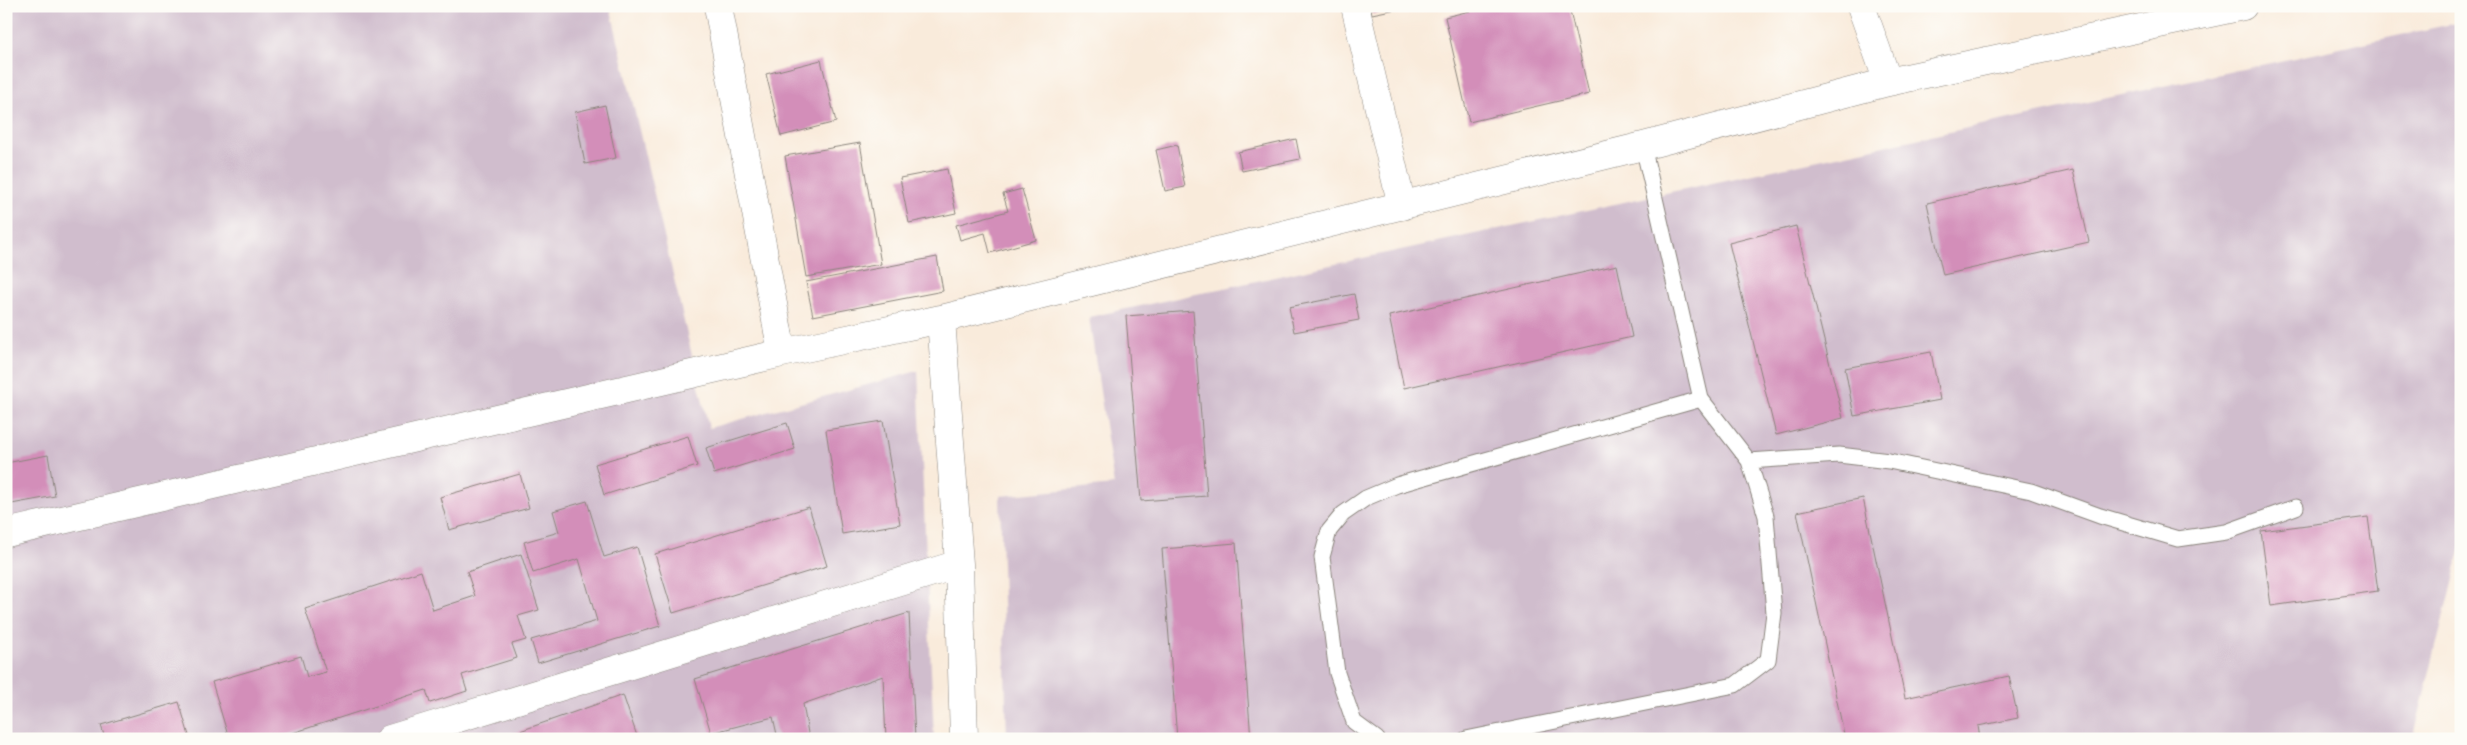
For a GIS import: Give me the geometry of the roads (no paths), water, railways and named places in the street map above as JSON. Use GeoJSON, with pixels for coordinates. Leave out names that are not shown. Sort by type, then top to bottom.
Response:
{"type":"FeatureCollection","features":[{"type":"Feature","properties":{"kind":"street"},"geometry":{"type":"LineString","coordinates":[[718,6],[782,353]]}},
{"type":"Feature","properties":{"kind":"street"},"geometry":{"type":"LineString","coordinates":[[1355,6],[1402,206]]}},
{"type":"Feature","properties":{"kind":"street"},"geometry":{"type":"LineString","coordinates":[[1862,6],[1888,82]]}},
{"type":"Feature","properties":{"kind":"street"},"geometry":{"type":"LineString","coordinates":[[6,532],[782,353],[941,319],[1643,146],[1888,82],[2243,6]]}},
{"type":"Feature","properties":{"kind":"street"},"geometry":{"type":"LineString","coordinates":[[941,319],[959,564],[964,739]]}},
{"type":"Feature","properties":{"kind":"street"},"geometry":{"type":"LineString","coordinates":[[390,739],[959,564]]}},
{"type":"Feature","properties":{"kind":"lane"},"geometry":{"type":"LineString","coordinates":[[1466,739],[1735,685],[1768,660],[1774,613],[1766,516],[1749,461],[1701,400],[1643,146]]}},
{"type":"Feature","properties":{"kind":"lane"},"geometry":{"type":"LineString","coordinates":[[1377,739],[1354,722],[1337,673],[1322,557],[1329,531],[1343,514],[1366,498],[1397,485],[1701,400]]}},
{"type":"Feature","properties":{"kind":"lane"},"geometry":{"type":"LineString","coordinates":[[1749,461],[1839,455],[1889,461],[2031,491],[2100,516],[2178,539],[2226,532],[2296,507]]}}]}
